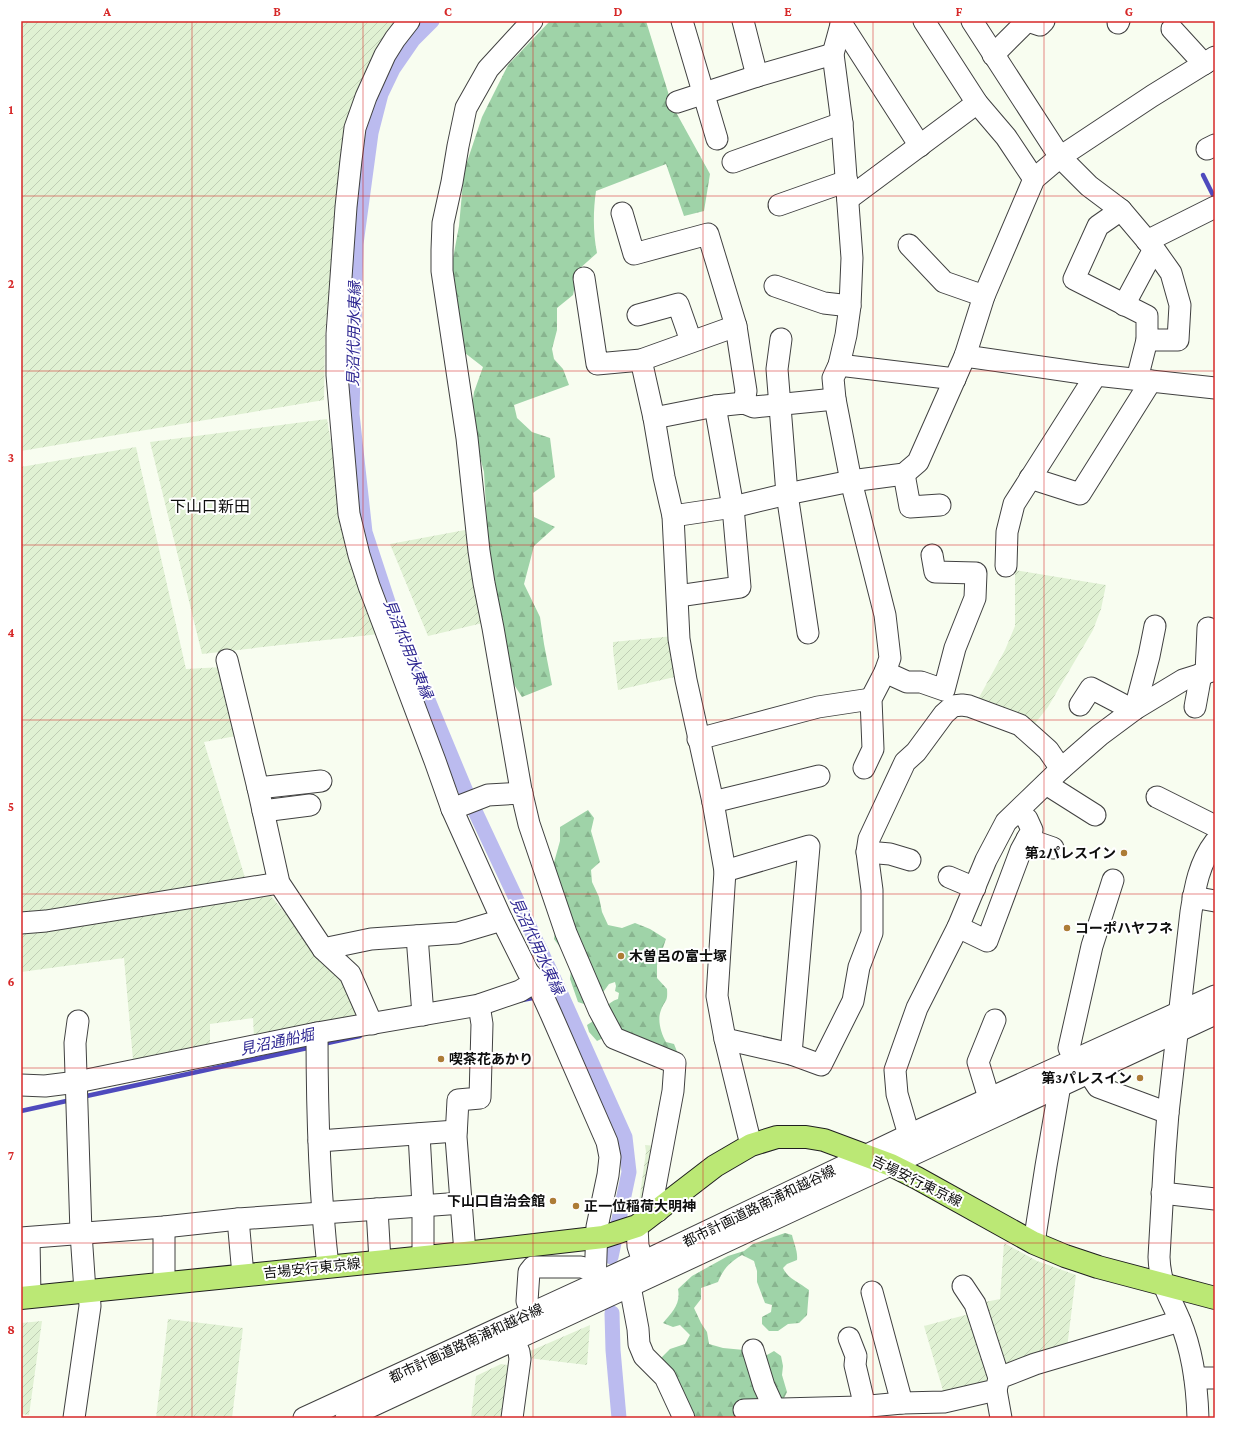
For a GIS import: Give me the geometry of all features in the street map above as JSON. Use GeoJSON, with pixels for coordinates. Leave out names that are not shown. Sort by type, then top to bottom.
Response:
{"type":"FeatureCollection","features":[{"type":"Feature","properties":{"kind":"main road","name":"吉場安行東京線"},"geometry":{"type":"LineString","coordinates":[[25,1298],[465,1253],[600,1237],[634,1227],[658,1211],[715,1166],[752,1145],[777,1137],[806,1137],[824,1140],[891,1165],[1034,1242],[1066,1256],[1098,1267],[1215,1298]]}},
{"type":"Feature","properties":{"kind":"street"},"geometry":{"type":"LineString","coordinates":[[409,21],[395,38],[385,55],[366,96],[355,128],[346,207],[336,334],[337,375],[349,514],[368,586],[435,761],[464,804],[502,920],[528,972],[536,981],[607,1142],[610,1157],[608,1175],[598,1220],[600,1237],[594,1286]]}},
{"type":"Feature","properties":{"kind":"street"},"geometry":{"type":"LineString","coordinates":[[532,21],[488,69],[466,108],[443,223],[442,271],[467,438],[483,576],[522,793],[529,824],[566,933],[599,1010],[614,1038],[675,1063],[673,1091],[653,1198],[653,1203],[658,1211]]}},
{"type":"Feature","properties":{"kind":"street"},"geometry":{"type":"LineString","coordinates":[[682,21],[717,139]]}},
{"type":"Feature","properties":{"kind":"street"},"geometry":{"type":"LineString","coordinates":[[743,21],[758,76]]}},
{"type":"Feature","properties":{"kind":"street"},"geometry":{"type":"LineString","coordinates":[[924,21],[977,103],[1006,136],[1034,179]]}},
{"type":"Feature","properties":{"kind":"street"},"geometry":{"type":"LineString","coordinates":[[993,55],[1027,21],[1040,26],[1044,21]]}},
{"type":"Feature","properties":{"kind":"street"},"geometry":{"type":"LineString","coordinates":[[841,22],[920,146]]}},
{"type":"Feature","properties":{"kind":"street"},"geometry":{"type":"LineString","coordinates":[[841,22],[833,54],[842,123],[852,258],[850,306],[846,335],[839,364],[833,378],[835,399],[851,481],[885,615],[890,658],[885,672],[871,699],[873,749],[864,768]]}},
{"type":"Feature","properties":{"kind":"street"},"geometry":{"type":"LineString","coordinates":[[979,24],[993,55],[1060,157],[1089,186],[1121,210],[1171,273],[1180,305],[1178,340],[1147,340]]}},
{"type":"Feature","properties":{"kind":"street"},"geometry":{"type":"LineString","coordinates":[[673,516],[733,507],[851,481],[904,474],[918,462],[965,356],[984,296],[1034,179],[1060,157],[1139,104],[1209,60],[1172,29]]}},
{"type":"Feature","properties":{"kind":"street"},"geometry":{"type":"LineString","coordinates":[[677,102],[833,54]]}},
{"type":"Feature","properties":{"kind":"street"},"geometry":{"type":"LineString","coordinates":[[779,205],[848,190],[920,146],[977,103]]}},
{"type":"Feature","properties":{"kind":"street"},"geometry":{"type":"LineString","coordinates":[[733,162],[842,123]]}},
{"type":"Feature","properties":{"kind":"street"},"geometry":{"type":"LineString","coordinates":[[1124,305],[1150,245],[1215,207]]}},
{"type":"Feature","properties":{"kind":"street"},"geometry":{"type":"LineString","coordinates":[[1030,478],[1080,494],[1144,380],[1147,316],[1074,279],[1098,226],[1121,210]]}},
{"type":"Feature","properties":{"kind":"street"},"geometry":{"type":"LineString","coordinates":[[622,213],[634,254],[708,234],[736,326],[746,391],[744,403]]}},
{"type":"Feature","properties":{"kind":"street"},"geometry":{"type":"LineString","coordinates":[[909,245],[944,282],[984,296]]}},
{"type":"Feature","properties":{"kind":"street"},"geometry":{"type":"LineString","coordinates":[[584,278],[598,364],[641,360],[736,326]]}},
{"type":"Feature","properties":{"kind":"street"},"geometry":{"type":"LineString","coordinates":[[775,286],[824,302],[850,306]]}},
{"type":"Feature","properties":{"kind":"street"},"geometry":{"type":"LineString","coordinates":[[638,315],[678,304],[691,341]]}},
{"type":"Feature","properties":{"kind":"street"},"geometry":{"type":"LineString","coordinates":[[781,339],[777,369],[787,494],[808,633]]}},
{"type":"Feature","properties":{"kind":"street"},"geometry":{"type":"LineString","coordinates":[[965,356],[1096,375],[1215,388]]}},
{"type":"Feature","properties":{"kind":"street"},"geometry":{"type":"LineString","coordinates":[[641,360],[673,516],[679,638],[698,739],[713,802],[725,871],[717,996],[725,1039],[752,1145]]}},
{"type":"Feature","properties":{"kind":"street"},"geometry":{"type":"LineString","coordinates":[[839,364],[955,380]]}},
{"type":"Feature","properties":{"kind":"street"},"geometry":{"type":"LineString","coordinates":[[1006,566],[1007,532],[1014,504],[1096,375]]}},
{"type":"Feature","properties":{"kind":"street"},"geometry":{"type":"LineString","coordinates":[[654,418],[715,406],[744,403],[754,407],[835,399]]}},
{"type":"Feature","properties":{"kind":"street"},"geometry":{"type":"LineString","coordinates":[[678,596],[740,587],[733,507],[715,406]]}},
{"type":"Feature","properties":{"kind":"street"},"geometry":{"type":"LineString","coordinates":[[904,474],[910,507],[940,505]]}},
{"type":"Feature","properties":{"kind":"street"},"geometry":{"type":"LineString","coordinates":[[907,682],[920,682],[944,690],[955,648],[975,598],[976,573],[935,572],[932,555]]}},
{"type":"Feature","properties":{"kind":"street"},"geometry":{"type":"LineString","coordinates":[[1134,710],[1149,656],[1155,626]]}},
{"type":"Feature","properties":{"kind":"street"},"geometry":{"type":"LineString","coordinates":[[1195,707],[1207,672],[1208,628]]}},
{"type":"Feature","properties":{"kind":"street"},"geometry":{"type":"LineString","coordinates":[[227,660],[264,811],[279,883],[323,949],[350,974],[372,1024]]}},
{"type":"Feature","properties":{"kind":"street"},"geometry":{"type":"LineString","coordinates":[[885,672],[945,699],[953,706]]}},
{"type":"Feature","properties":{"kind":"street"},"geometry":{"type":"LineString","coordinates":[[909,1135],[897,1094],[895,1070],[917,1008],[958,927],[986,860],[1006,822],[1061,769],[1100,735],[1134,710],[1183,680],[1207,672]]}},
{"type":"Feature","properties":{"kind":"street"},"geometry":{"type":"LineString","coordinates":[[1080,705],[1091,688],[1134,710]]}},
{"type":"Feature","properties":{"kind":"street"},"geometry":{"type":"LineString","coordinates":[[698,739],[818,707],[871,699]]}},
{"type":"Feature","properties":{"kind":"street"},"geometry":{"type":"LineString","coordinates":[[725,1039],[791,1054],[821,1065],[853,1001],[859,967],[872,933],[872,890],[867,852],[869,839],[905,762],[916,752],[944,714],[953,706],[969,706],[1020,725],[1048,750],[1061,769]]}},
{"type":"Feature","properties":{"kind":"street"},"geometry":{"type":"LineString","coordinates":[[713,802],[819,776]]}},
{"type":"Feature","properties":{"kind":"street"},"geometry":{"type":"LineString","coordinates":[[258,788],[321,781]]}},
{"type":"Feature","properties":{"kind":"street"},"geometry":{"type":"LineString","coordinates":[[1046,784],[1095,815]]}},
{"type":"Feature","properties":{"kind":"street"},"geometry":{"type":"LineString","coordinates":[[464,804],[488,795],[522,793]]}},
{"type":"Feature","properties":{"kind":"street"},"geometry":{"type":"LineString","coordinates":[[1157,797],[1215,826]]}},
{"type":"Feature","properties":{"kind":"street"},"geometry":{"type":"LineString","coordinates":[[264,811],[310,805]]}},
{"type":"Feature","properties":{"kind":"street"},"geometry":{"type":"LineString","coordinates":[[958,927],[987,941],[1021,850],[1032,830],[1027,819],[1018,812]]}},
{"type":"Feature","properties":{"kind":"street"},"geometry":{"type":"LineString","coordinates":[[1027,839],[1053,848]]}},
{"type":"Feature","properties":{"kind":"street"},"geometry":{"type":"LineString","coordinates":[[1198,1418],[1205,1378],[1188,1343],[1180,1321],[1163,1284],[1159,1257],[1168,1112],[1193,897],[1202,864],[1215,842]]}},
{"type":"Feature","properties":{"kind":"street"},"geometry":{"type":"LineString","coordinates":[[725,871],[809,846],[791,1054]]}},
{"type":"Feature","properties":{"kind":"street"},"geometry":{"type":"LineString","coordinates":[[867,852],[890,854],[910,860]]}},
{"type":"Feature","properties":{"kind":"street"},"geometry":{"type":"LineString","coordinates":[[949,877],[975,888]]}},
{"type":"Feature","properties":{"kind":"street"},"geometry":{"type":"LineString","coordinates":[[1113,880],[1092,946],[1069,1048],[1098,1087],[1168,1112]]}},
{"type":"Feature","properties":{"kind":"street"},"geometry":{"type":"LineString","coordinates":[[21,923],[279,883]]}},
{"type":"Feature","properties":{"kind":"street"},"geometry":{"type":"LineString","coordinates":[[1193,897],[1215,901]]}},
{"type":"Feature","properties":{"kind":"street"},"geometry":{"type":"LineString","coordinates":[[323,949],[371,939],[458,933],[502,920]]}},
{"type":"Feature","properties":{"kind":"street"},"geometry":{"type":"LineString","coordinates":[[417,936],[423,1015]]}},
{"type":"Feature","properties":{"kind":"street"},"geometry":{"type":"LineString","coordinates":[[21,1085],[44,1086],[77,1082],[317,1033],[423,1015],[481,1014],[536,981]]}},
{"type":"Feature","properties":{"kind":"street","name":"都市計画道路南浦和越谷線"},"geometry":{"type":"LineString","coordinates":[[304,1418],[594,1286],[865,1155],[989,1098],[1081,1066],[1179,1021],[1215,996]]}},
{"type":"Feature","properties":{"kind":"street"},"geometry":{"type":"LineString","coordinates":[[465,1253],[456,1131],[458,1100],[480,1098],[481,1014]]}},
{"type":"Feature","properties":{"kind":"street","name":"都市計画道路南浦和越谷線"},"geometry":{"type":"LineString","coordinates":[[1179,1021],[1215,1014]]}},
{"type":"Feature","properties":{"kind":"street"},"geometry":{"type":"LineString","coordinates":[[989,1098],[978,1062],[995,1020]]}},
{"type":"Feature","properties":{"kind":"street"},"geometry":{"type":"LineString","coordinates":[[74,1418],[90,1306],[81,1233],[75,1043],[78,1021]]}},
{"type":"Feature","properties":{"kind":"street"},"geometry":{"type":"LineString","coordinates":[[317,1033],[322,1213],[328,1266]]}},
{"type":"Feature","properties":{"kind":"street","name":"都市計画道路南浦和越谷線"},"geometry":{"type":"LineString","coordinates":[[346,1418],[514,1340],[594,1286],[630,1286],[1060,1085],[1081,1066]]}},
{"type":"Feature","properties":{"kind":"street"},"geometry":{"type":"LineString","coordinates":[[1034,1242],[1060,1085]]}},
{"type":"Feature","properties":{"kind":"street"},"geometry":{"type":"LineString","coordinates":[[319,1141],[456,1131]]}},
{"type":"Feature","properties":{"kind":"street"},"geometry":{"type":"LineString","coordinates":[[419,1134],[424,1257]]}},
{"type":"Feature","properties":{"kind":"street"},"geometry":{"type":"LineString","coordinates":[[1162,1193],[1215,1199]]}},
{"type":"Feature","properties":{"kind":"street"},"geometry":{"type":"LineString","coordinates":[[25,1298],[25,1238],[164,1227],[238,1219],[462,1204]]}},
{"type":"Feature","properties":{"kind":"street"},"geometry":{"type":"LineString","coordinates":[[377,1209],[380,1261]]}},
{"type":"Feature","properties":{"kind":"street"},"geometry":{"type":"LineString","coordinates":[[238,1219],[243,1275]]}},
{"type":"Feature","properties":{"kind":"street"},"geometry":{"type":"LineString","coordinates":[[164,1227],[164,1284]]}},
{"type":"Feature","properties":{"kind":"street"},"geometry":{"type":"LineString","coordinates":[[634,1227],[643,1262]]}},
{"type":"Feature","properties":{"kind":"street"},"geometry":{"type":"LineString","coordinates":[[532,1313],[527,1300],[529,1272],[533,1267],[582,1267],[594,1286]]}},
{"type":"Feature","properties":{"kind":"street"},"geometry":{"type":"LineString","coordinates":[[630,1286],[641,1350],[644,1356],[665,1377],[684,1418]]}},
{"type":"Feature","properties":{"kind":"street"},"geometry":{"type":"LineString","coordinates":[[963,1286],[975,1304],[997,1384],[1001,1418]]}},
{"type":"Feature","properties":{"kind":"street"},"geometry":{"type":"LineString","coordinates":[[872,1292],[902,1403]]}},
{"type":"Feature","properties":{"kind":"street"},"geometry":{"type":"LineString","coordinates":[[744,1410],[865,1407],[902,1403],[944,1402],[997,1384],[1035,1364],[1180,1321]]}},
{"type":"Feature","properties":{"kind":"street"},"geometry":{"type":"LineString","coordinates":[[849,1338],[856,1356],[855,1365],[865,1407]]}},
{"type":"Feature","properties":{"kind":"street"},"geometry":{"type":"LineString","coordinates":[[512,1418],[520,1360],[519,1352],[514,1340]]}},
{"type":"Feature","properties":{"kind":"street"},"geometry":{"type":"LineString","coordinates":[[753,1350],[764,1386],[775,1410]]}},
{"type":"Feature","properties":{"kind":"green space"},"geometry":{"type":"Polygon","coordinates":[[[21,21],[403,21],[337,209],[325,334],[324,400],[21,451],[21,21]]]}},
{"type":"Feature","properties":{"kind":"green space"},"geometry":{"type":"Polygon","coordinates":[[[550,21],[646,21],[672,105],[710,174],[704,211],[684,216],[666,164],[596,191],[594,222],[597,253],[578,270],[573,295],[557,308],[557,330],[552,349],[554,359],[563,369],[569,385],[514,405],[517,418],[532,432],[550,438],[555,477],[533,493],[534,517],[555,527],[534,546],[524,584],[540,617],[552,685],[522,697],[504,669],[490,578],[484,472],[470,419],[474,392],[483,367],[465,353],[451,269],[459,226],[464,171],[482,117],[508,65],[550,21]]]}},
{"type":"Feature","properties":{"kind":"green space"},"geometry":{"type":"Polygon","coordinates":[[[327,419],[345,523],[379,634],[202,654],[150,442],[327,419]]]}},
{"type":"Feature","properties":{"kind":"green space"},"geometry":{"type":"Polygon","coordinates":[[[136,447],[186,669],[223,667],[236,736],[204,742],[246,881],[21,914],[21,467],[136,447]]]}},
{"type":"Feature","properties":{"kind":"green space"},"geometry":{"type":"Polygon","coordinates":[[[465,530],[487,622],[428,636],[390,544],[465,530]]]}},
{"type":"Feature","properties":{"kind":"green space"},"geometry":{"type":"Polygon","coordinates":[[[1015,570],[1106,585],[1101,609],[1093,630],[1048,707],[1032,727],[976,703],[1005,650],[1015,626],[1015,570]]]}},
{"type":"Feature","properties":{"kind":"green space"},"geometry":{"type":"Polygon","coordinates":[[[674,636],[679,676],[618,690],[613,642],[674,636]]]}},
{"type":"Feature","properties":{"kind":"green space"},"geometry":{"type":"Polygon","coordinates":[[[588,810],[594,818],[591,831],[600,862],[591,870],[592,882],[599,897],[602,912],[608,925],[622,928],[635,923],[650,929],[666,939],[657,965],[657,978],[667,989],[667,999],[661,1010],[660,1022],[661,1031],[666,1042],[674,1044],[678,1054],[607,1036],[597,1041],[589,1032],[587,1025],[599,1017],[609,1004],[618,999],[619,993],[615,991],[615,982],[609,984],[596,1002],[587,1005],[578,1002],[570,979],[571,970],[566,955],[554,939],[557,914],[553,866],[560,841],[560,827],[588,810]]]}},
{"type":"Feature","properties":{"kind":"green space"},"geometry":{"type":"Polygon","coordinates":[[[271,896],[328,965],[344,977],[359,1015],[254,1038],[253,1018],[210,1024],[210,1045],[133,1060],[124,958],[21,972],[21,930],[271,896]]]}},
{"type":"Feature","properties":{"kind":"green space"},"geometry":{"type":"Polygon","coordinates":[[[645,1145],[657,1146],[647,1202],[638,1209],[646,1152],[645,1145]]]}},
{"type":"Feature","properties":{"kind":"green space"},"geometry":{"type":"Polygon","coordinates":[[[785,1233],[792,1235],[797,1260],[787,1264],[783,1268],[787,1275],[809,1290],[807,1315],[799,1323],[788,1324],[778,1331],[769,1331],[762,1324],[762,1317],[771,1312],[772,1305],[765,1303],[757,1282],[757,1271],[754,1261],[742,1255],[727,1266],[718,1282],[701,1288],[701,1299],[694,1308],[707,1332],[709,1344],[723,1348],[744,1350],[767,1355],[774,1351],[781,1356],[783,1366],[782,1375],[787,1392],[784,1398],[777,1398],[741,1418],[690,1418],[658,1361],[670,1349],[685,1344],[690,1335],[680,1325],[673,1327],[663,1323],[677,1303],[679,1294],[678,1289],[692,1276],[728,1256],[744,1251],[753,1244],[785,1233]]]}},
{"type":"Feature","properties":{"kind":"green space"},"geometry":{"type":"Polygon","coordinates":[[[1004,1243],[1037,1261],[1076,1275],[1067,1348],[1005,1369],[980,1303],[1000,1299],[1004,1243]]]}},
{"type":"Feature","properties":{"kind":"green space"},"geometry":{"type":"Polygon","coordinates":[[[973,1313],[992,1376],[988,1384],[944,1394],[924,1326],[973,1313]]]}},
{"type":"Feature","properties":{"kind":"green space"},"geometry":{"type":"Polygon","coordinates":[[[168,1319],[243,1328],[232,1418],[156,1418],[168,1319]]]}},
{"type":"Feature","properties":{"kind":"green space"},"geometry":{"type":"Polygon","coordinates":[[[42,1321],[29,1415],[21,1414],[21,1323],[42,1321]]]}},
{"type":"Feature","properties":{"kind":"green space"},"geometry":{"type":"Polygon","coordinates":[[[590,1325],[587,1365],[528,1358],[528,1352],[590,1325]]]}},
{"type":"Feature","properties":{"kind":"green space"},"geometry":{"type":"Polygon","coordinates":[[[501,1364],[514,1366],[506,1418],[471,1418],[476,1376],[501,1364]]]}},
{"type":"Feature","properties":{"kind":"waterway","name":"見沼代用水東縁"},"geometry":{"type":"LineString","coordinates":[[432,21],[413,40],[393,69],[381,94],[371,133],[356,244],[352,414],[365,532],[391,611],[467,794],[560,992],[625,1137],[629,1172],[611,1257]]}},
{"type":"Feature","properties":{"kind":"waterway"},"geometry":{"type":"LineString","coordinates":[[1203,175],[1215,199]]}},
{"type":"Feature","properties":{"kind":"waterway","name":"見沼通船堀"},"geometry":{"type":"LineString","coordinates":[[549,994],[560,992]]}},
{"type":"Feature","properties":{"kind":"waterway","name":"見沼通船堀"},"geometry":{"type":"LineString","coordinates":[[522,1000],[538,997]]}},
{"type":"Feature","properties":{"kind":"waterway","name":"見沼通船堀"},"geometry":{"type":"LineString","coordinates":[[323,1044],[360,1036]]}},
{"type":"Feature","properties":{"kind":"waterway","name":"見沼通船堀"},"geometry":{"type":"LineString","coordinates":[[82,1097],[312,1047]]}},
{"type":"Feature","properties":{"kind":"waterway","name":"見沼通船堀"},"geometry":{"type":"LineString","coordinates":[[21,1111],[71,1100]]}},
{"type":"Feature","properties":{"kind":"waterway","name":"見沼代用水東縁"},"geometry":{"type":"LineString","coordinates":[[612,1313],[613,1350],[619,1418]]}},
{"type":"Feature","properties":{"kind":"place","name":"第2パレスイン"},"geometry":{"type":"Point","coordinates":[1124,853]}},
{"type":"Feature","properties":{"kind":"place","name":"コーポハヤフネ"},"geometry":{"type":"Point","coordinates":[1067,928]}},
{"type":"Feature","properties":{"kind":"place","name":"木曽呂の富士塚"},"geometry":{"type":"Point","coordinates":[621,956]}},
{"type":"Feature","properties":{"kind":"place","name":"喫茶花あかり"},"geometry":{"type":"Point","coordinates":[441,1059]}},
{"type":"Feature","properties":{"kind":"place","name":"第3パレスイン"},"geometry":{"type":"Point","coordinates":[1140,1078]}},
{"type":"Feature","properties":{"kind":"place","name":"下山口自治会館"},"geometry":{"type":"Point","coordinates":[553,1201]}},
{"type":"Feature","properties":{"kind":"place","name":"正一位稲荷大明神"},"geometry":{"type":"Point","coordinates":[576,1206]}},
{"type":"Feature","properties":{"kind":"district","name":"下山口新田"},"geometry":{"type":"Point","coordinates":[210,506]}}]}
